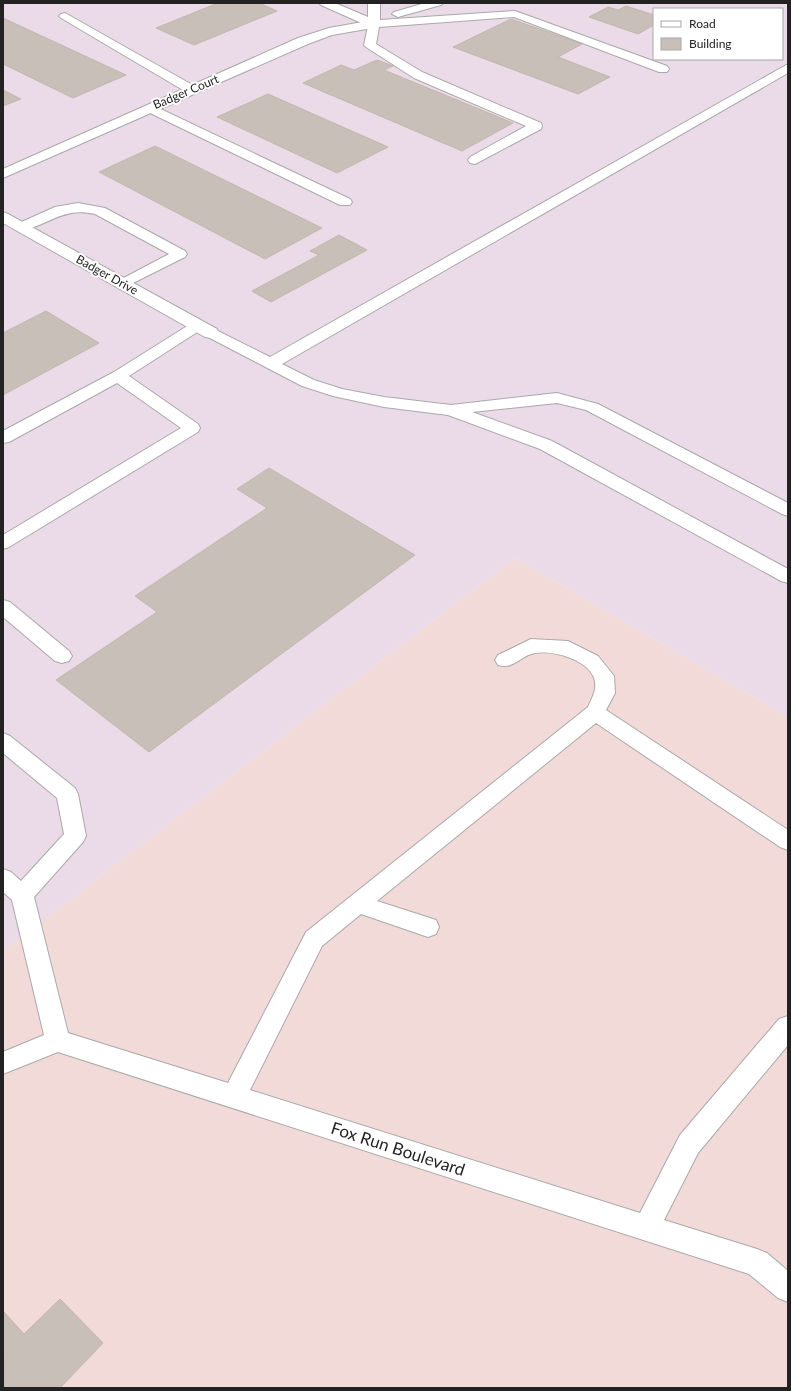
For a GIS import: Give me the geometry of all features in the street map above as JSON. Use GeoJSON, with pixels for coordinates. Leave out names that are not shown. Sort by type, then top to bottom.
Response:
{"type":"FeatureCollection","features":[{"type":"Feature","properties":{"kind":"street","name":"Badger Court"},"geometry":{"type":"LineString","coordinates":[[3,174],[303,41],[330,32],[374,24]]}},
{"type":"Feature","properties":{"kind":"street","name":"Badger Drive"},"geometry":{"type":"LineString","coordinates":[[3,217],[204,329]]}},
{"type":"Feature","properties":{"kind":"lane"},"geometry":{"type":"LineString","coordinates":[[325,3],[374,24],[515,14],[663,69]]}},
{"type":"Feature","properties":{"kind":"lane"},"geometry":{"type":"LineString","coordinates":[[374,3],[374,24],[370,45],[418,75],[536,126],[475,160]]}},
{"type":"Feature","properties":{"kind":"lane"},"geometry":{"type":"LineString","coordinates":[[374,24],[403,11],[437,3]]}},
{"type":"Feature","properties":{"kind":"lane"},"geometry":{"type":"LineString","coordinates":[[66,16],[192,90]]}},
{"type":"Feature","properties":{"kind":"lane"},"geometry":{"type":"LineString","coordinates":[[270,364],[784,74]]}},
{"type":"Feature","properties":{"kind":"lane"},"geometry":{"type":"LineString","coordinates":[[150,108],[345,202]]}},
{"type":"Feature","properties":{"kind":"lane"},"geometry":{"type":"LineString","coordinates":[[22,228],[65,208],[87,207],[100,211],[180,254],[123,284]]}},
{"type":"Feature","properties":{"kind":"lane"},"geometry":{"type":"LineString","coordinates":[[3,438],[204,329],[308,383],[339,393],[384,402],[451,410],[557,398],[592,406],[788,510]]}},
{"type":"Feature","properties":{"kind":"lane"},"geometry":{"type":"LineString","coordinates":[[3,543],[192,428],[118,376]]}},
{"type":"Feature","properties":{"kind":"lane"},"geometry":{"type":"LineString","coordinates":[[451,410],[546,446],[645,498],[788,577]]}},
{"type":"Feature","properties":{"kind":"lane"},"geometry":{"type":"LineString","coordinates":[[3,607],[62,656]]}},
{"type":"Feature","properties":{"kind":"lane"},"geometry":{"type":"LineString","coordinates":[[234,1097],[314,939],[595,712],[605,693],[604,676],[591,661],[568,648],[531,646],[505,660]]}},
{"type":"Feature","properties":{"kind":"lane"},"geometry":{"type":"LineString","coordinates":[[595,712],[788,841]]}},
{"type":"Feature","properties":{"kind":"lane"},"geometry":{"type":"LineString","coordinates":[[3,741],[67,794],[75,836],[22,895]]}},
{"type":"Feature","properties":{"kind":"lane"},"geometry":{"type":"LineString","coordinates":[[3,878],[22,895],[58,1041],[6,1058]]}},
{"type":"Feature","properties":{"kind":"lane"},"geometry":{"type":"LineString","coordinates":[[358,904],[428,927]]}},
{"type":"Feature","properties":{"kind":"lane"},"geometry":{"type":"LineString","coordinates":[[646,1228],[689,1144],[786,1034]]}},
{"type":"Feature","properties":{"kind":"lane","name":"Fox Run Boulevard"},"geometry":{"type":"LineString","coordinates":[[58,1041],[757,1263],[788,1288]]}},
{"type":"Feature","properties":{"kind":"shaded area"},"geometry":{"type":"Polygon","coordinates":[[[3,3],[788,3],[788,717],[515,558],[3,951],[3,3]]]}},
{"type":"Feature","properties":{"kind":"shaded area"},"geometry":{"type":"Polygon","coordinates":[[[515,558],[788,717],[788,1388],[3,1388],[3,951],[515,558]]]}},
{"type":"Feature","properties":{"kind":"building"},"geometry":{"type":"Polygon","coordinates":[[[218,3],[259,3],[277,11],[194,45],[156,28],[218,3]]]}},
{"type":"Feature","properties":{"kind":"building"},"geometry":{"type":"Polygon","coordinates":[[[626,6],[653,15],[653,26],[638,34],[589,17],[608,7],[618,10],[626,6]]]}},
{"type":"Feature","properties":{"kind":"building"},"geometry":{"type":"Polygon","coordinates":[[[3,18],[126,75],[73,98],[3,64],[3,18]]]}},
{"type":"Feature","properties":{"kind":"building"},"geometry":{"type":"Polygon","coordinates":[[[511,19],[582,44],[558,57],[610,77],[578,94],[453,47],[511,19]]]}},
{"type":"Feature","properties":{"kind":"building"},"geometry":{"type":"Polygon","coordinates":[[[377,60],[393,66],[384,70],[513,123],[462,151],[303,83],[341,65],[354,70],[377,60]]]}},
{"type":"Feature","properties":{"kind":"building"},"geometry":{"type":"Polygon","coordinates":[[[3,90],[21,99],[3,106],[3,90]]]}},
{"type":"Feature","properties":{"kind":"building"},"geometry":{"type":"Polygon","coordinates":[[[268,94],[388,147],[337,173],[217,117],[268,94]]]}},
{"type":"Feature","properties":{"kind":"building"},"geometry":{"type":"Polygon","coordinates":[[[155,146],[322,228],[265,259],[99,172],[155,146]]]}},
{"type":"Feature","properties":{"kind":"building"},"geometry":{"type":"Polygon","coordinates":[[[339,235],[367,250],[271,302],[252,291],[319,255],[310,251],[339,235]]]}},
{"type":"Feature","properties":{"kind":"building"},"geometry":{"type":"Polygon","coordinates":[[[46,311],[99,343],[3,395],[3,333],[46,311]]]}},
{"type":"Feature","properties":{"kind":"building"},"geometry":{"type":"Polygon","coordinates":[[[269,468],[415,555],[149,752],[56,680],[157,612],[135,596],[267,508],[237,489],[269,468]]]}},
{"type":"Feature","properties":{"kind":"building"},"geometry":{"type":"Polygon","coordinates":[[[60,1299],[103,1343],[60,1388],[4,1388],[3,1311],[24,1334],[60,1299]]]}}]}
